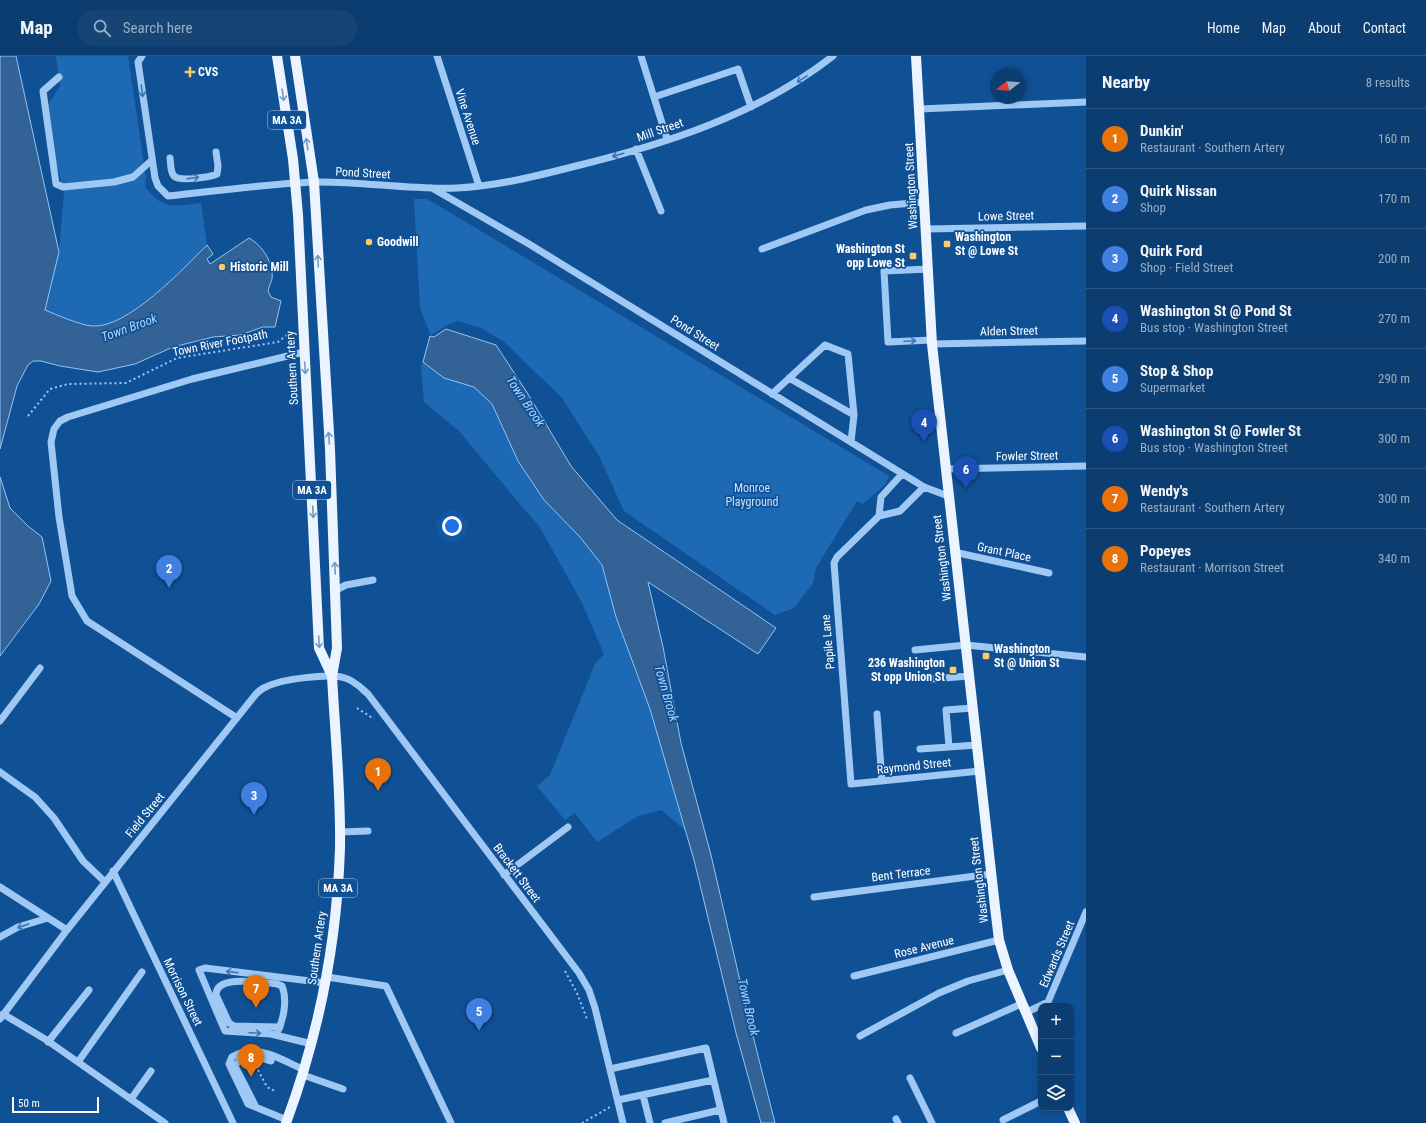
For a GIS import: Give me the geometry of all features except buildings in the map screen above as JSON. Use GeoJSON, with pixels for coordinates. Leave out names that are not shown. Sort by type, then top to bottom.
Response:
{"type":"FeatureCollection","features":[{"type":"Feature","properties":{"kind":"main road","name":"Southern Artery"},"geometry":{"type":"LineString","coordinates":[[277,56],[295,184],[320,648],[332,676]]}},
{"type":"Feature","properties":{"kind":"main road","name":"Southern Artery"},"geometry":{"type":"LineString","coordinates":[[286,1122],[304,1072],[327,980],[335,919],[340,832],[332,676],[337,648],[330,450],[314,182],[295,56]]}},
{"type":"Feature","properties":{"kind":"main road","name":"Washington Street"},"geometry":{"type":"LineString","coordinates":[[916,56],[927,229],[932,342],[954,552],[966,645],[999,940],[1008,970],[1021,1004],[1038,1041]]}},
{"type":"Feature","properties":{"kind":"main road"},"geometry":{"type":"LineString","coordinates":[[1069,1111],[1072,1122]]}},
{"type":"Feature","properties":{"kind":"street"},"geometry":{"type":"LineString","coordinates":[[59,77],[43,91],[56,184],[63,187],[114,182],[133,177],[152,160],[138,62],[142,56]]}},
{"type":"Feature","properties":{"kind":"street","name":"Vine Avenue"},"geometry":{"type":"LineString","coordinates":[[437,56],[479,186]]}},
{"type":"Feature","properties":{"kind":"street"},"geometry":{"type":"LineString","coordinates":[[641,56],[667,139]]}},
{"type":"Feature","properties":{"kind":"street","name":"Mill Street"},"geometry":{"type":"LineString","coordinates":[[479,186],[557,171],[667,139],[766,100],[803,78],[833,56]]}},
{"type":"Feature","properties":{"kind":"street"},"geometry":{"type":"LineString","coordinates":[[654,97],[738,69],[751,107]]}},
{"type":"Feature","properties":{"kind":"street"},"geometry":{"type":"LineString","coordinates":[[920,109],[1086,102]]}},
{"type":"Feature","properties":{"kind":"street"},"geometry":{"type":"LineString","coordinates":[[636,149],[661,211]]}},
{"type":"Feature","properties":{"kind":"street"},"geometry":{"type":"LineString","coordinates":[[170,158],[172,173],[176,178],[182,180],[217,174],[218,166],[216,152]]}},
{"type":"Feature","properties":{"kind":"street","name":"Pond Street"},"geometry":{"type":"LineString","coordinates":[[152,160],[158,186],[168,196],[314,182],[430,187],[479,186]]}},
{"type":"Feature","properties":{"kind":"street","name":"Pond Street"},"geometry":{"type":"LineString","coordinates":[[430,187],[529,244],[902,474],[924,487],[948,496]]}},
{"type":"Feature","properties":{"kind":"street"},"geometry":{"type":"LineString","coordinates":[[762,249],[866,210],[890,205],[925,202]]}},
{"type":"Feature","properties":{"kind":"street","name":"Lowe Street"},"geometry":{"type":"LineString","coordinates":[[927,229],[1086,226]]}},
{"type":"Feature","properties":{"kind":"street","name":"Alden Street"},"geometry":{"type":"LineString","coordinates":[[929,269],[884,271],[888,342],[1086,341]]}},
{"type":"Feature","properties":{"kind":"street"},"geometry":{"type":"LineString","coordinates":[[772,394],[825,345],[848,354],[854,415],[851,442]]}},
{"type":"Feature","properties":{"kind":"street"},"geometry":{"type":"LineString","coordinates":[[237,718],[87,621],[72,596],[59,517],[51,442],[54,429],[60,421],[68,417],[192,379],[304,352]]}},
{"type":"Feature","properties":{"kind":"street"},"geometry":{"type":"LineString","coordinates":[[789,378],[854,415]]}},
{"type":"Feature","properties":{"kind":"street","name":"Fowler Street"},"geometry":{"type":"LineString","coordinates":[[945,469],[1086,466]]}},
{"type":"Feature","properties":{"kind":"street"},"geometry":{"type":"LineString","coordinates":[[902,474],[881,497],[879,516],[900,511],[924,487]]}},
{"type":"Feature","properties":{"kind":"street","name":"Papile Lane"},"geometry":{"type":"LineString","coordinates":[[851,784],[834,563],[837,557],[879,516]]}},
{"type":"Feature","properties":{"kind":"street","name":"Grant Place"},"geometry":{"type":"LineString","coordinates":[[954,552],[1049,573]]}},
{"type":"Feature","properties":{"kind":"street"},"geometry":{"type":"LineString","coordinates":[[336,590],[346,585],[373,580]]}},
{"type":"Feature","properties":{"kind":"street"},"geometry":{"type":"LineString","coordinates":[[915,650],[966,645],[1086,657]]}},
{"type":"Feature","properties":{"kind":"street"},"geometry":{"type":"LineString","coordinates":[[0,721],[40,668]]}},
{"type":"Feature","properties":{"kind":"street","name":"Field Street"},"geometry":{"type":"LineString","coordinates":[[165,1123],[48,1042],[2,1016],[67,930],[256,694],[265,687],[291,680],[332,676]]}},
{"type":"Feature","properties":{"kind":"street","name":"Brackett Street"},"geometry":{"type":"LineString","coordinates":[[332,676],[346,678],[357,684],[368,694],[579,973],[596,1008],[623,1123]]}},
{"type":"Feature","properties":{"kind":"street"},"geometry":{"type":"LineString","coordinates":[[932,679],[969,676]]}},
{"type":"Feature","properties":{"kind":"street"},"geometry":{"type":"LineString","coordinates":[[949,747],[946,710],[973,708]]}},
{"type":"Feature","properties":{"kind":"street"},"geometry":{"type":"LineString","coordinates":[[877,714],[882,780]]}},
{"type":"Feature","properties":{"kind":"street"},"geometry":{"type":"LineString","coordinates":[[920,749],[977,745]]}},
{"type":"Feature","properties":{"kind":"street","name":"Raymond Street"},"geometry":{"type":"LineString","coordinates":[[851,784],[980,771]]}},
{"type":"Feature","properties":{"kind":"street"},"geometry":{"type":"LineString","coordinates":[[0,772],[35,797],[54,818],[83,861],[105,882]]}},
{"type":"Feature","properties":{"kind":"street"},"geometry":{"type":"LineString","coordinates":[[504,875],[568,827]]}},
{"type":"Feature","properties":{"kind":"street"},"geometry":{"type":"LineString","coordinates":[[340,832],[368,831]]}},
{"type":"Feature","properties":{"kind":"street","name":"Morrison Street"},"geometry":{"type":"LineString","coordinates":[[113,872],[233,1123]]}},
{"type":"Feature","properties":{"kind":"street","name":"Bent Terrace"},"geometry":{"type":"LineString","coordinates":[[814,897],[991,874]]}},
{"type":"Feature","properties":{"kind":"street"},"geometry":{"type":"LineString","coordinates":[[0,887],[67,930]]}},
{"type":"Feature","properties":{"kind":"street","name":"Edwards Street"},"geometry":{"type":"LineString","coordinates":[[1025,1013],[1048,1002],[1086,912]]}},
{"type":"Feature","properties":{"kind":"street"},"geometry":{"type":"LineString","coordinates":[[0,938],[18,928],[48,918]]}},
{"type":"Feature","properties":{"kind":"street","name":"Rose Avenue"},"geometry":{"type":"LineString","coordinates":[[854,976],[999,940]]}},
{"type":"Feature","properties":{"kind":"street"},"geometry":{"type":"LineString","coordinates":[[312,1044],[276,1035],[225,1031],[199,972],[201,969],[205,968],[283,978],[327,980],[386,986],[451,1123]]}},
{"type":"Feature","properties":{"kind":"street"},"geometry":{"type":"LineString","coordinates":[[860,1036],[939,994],[968,981],[1008,970]]}},
{"type":"Feature","properties":{"kind":"street"},"geometry":{"type":"LineString","coordinates":[[78,1062],[142,972]]}},
{"type":"Feature","properties":{"kind":"street"},"geometry":{"type":"LineString","coordinates":[[276,1035],[283,1016],[283,978]]}},
{"type":"Feature","properties":{"kind":"street"},"geometry":{"type":"LineString","coordinates":[[280,1027],[231,1024],[216,992],[222,983],[230,981],[277,984],[282,986]]}},
{"type":"Feature","properties":{"kind":"street"},"geometry":{"type":"LineString","coordinates":[[48,1042],[89,990]]}},
{"type":"Feature","properties":{"kind":"street"},"geometry":{"type":"LineString","coordinates":[[956,1033],[1021,1004]]}},
{"type":"Feature","properties":{"kind":"street"},"geometry":{"type":"LineString","coordinates":[[610,1069],[706,1048],[724,1123]]}},
{"type":"Feature","properties":{"kind":"street"},"geometry":{"type":"LineString","coordinates":[[286,1122],[248,1104],[229,1064],[232,1057],[246,1051],[272,1056],[343,1089]]}},
{"type":"Feature","properties":{"kind":"street"},"geometry":{"type":"LineString","coordinates":[[131,1100],[151,1071]]}},
{"type":"Feature","properties":{"kind":"street"},"geometry":{"type":"LineString","coordinates":[[910,1078],[932,1123]]}},
{"type":"Feature","properties":{"kind":"street"},"geometry":{"type":"LineString","coordinates":[[618,1100],[713,1080]]}},
{"type":"Feature","properties":{"kind":"street"},"geometry":{"type":"LineString","coordinates":[[643,1095],[650,1123]]}},
{"type":"Feature","properties":{"kind":"street"},"geometry":{"type":"LineString","coordinates":[[1003,1120],[1038,1102]]}},
{"type":"Feature","properties":{"kind":"street"},"geometry":{"type":"LineString","coordinates":[[665,1123],[720,1110]]}},
{"type":"Feature","properties":{"kind":"path","name":"Town River Footpath"},"geometry":{"type":"LineString","coordinates":[[28,416],[50,389],[68,384],[126,383],[177,358],[278,342],[288,334]]}},
{"type":"Feature","properties":{"kind":"path"},"geometry":{"type":"LineString","coordinates":[[357,708],[376,720]]}},
{"type":"Feature","properties":{"kind":"path"},"geometry":{"type":"LineString","coordinates":[[562,966],[577,993],[587,1020]]}},
{"type":"Feature","properties":{"kind":"path"},"geometry":{"type":"LineString","coordinates":[[258,1070],[267,1087],[275,1091]]}},
{"type":"Feature","properties":{"kind":"path"},"geometry":{"type":"LineString","coordinates":[[582,1123],[610,1107],[611,1112]]}},
{"type":"Feature","properties":{"kind":"green space"},"geometry":{"type":"Polygon","coordinates":[[[56,56],[128,56],[146,178],[145,187],[158,200],[170,205],[176,206],[201,203],[207,245],[153,296],[121,318],[105,324],[91,326],[86,325],[45,310],[59,252],[64,192],[48,133],[47,106],[60,86],[56,56]]]}},
{"type":"Feature","properties":{"kind":"green space","name":"Monroe Playground"},"geometry":{"type":"Polygon","coordinates":[[[414,199],[426,199],[439,206],[889,476],[886,484],[863,504],[857,501],[816,568],[813,583],[794,608],[775,615],[624,511],[599,456],[562,398],[503,341],[481,328],[458,321],[447,325],[433,334],[430,334],[420,308],[414,199]]]}},
{"type":"Feature","properties":{"kind":"green space"},"geometry":{"type":"Polygon","coordinates":[[[423,362],[444,378],[474,387],[492,404],[518,461],[544,500],[580,537],[602,565],[616,617],[650,709],[685,830],[661,810],[638,816],[597,842],[575,813],[565,820],[537,786],[550,775],[595,664],[604,654],[581,601],[539,526],[459,431],[424,402],[421,366],[423,362]]]}},
{"type":"Feature","properties":{"kind":"water","name":"Town Brook"},"geometry":{"type":"Polygon","coordinates":[[[0,56],[16,56],[59,252],[45,310],[81,324],[92,326],[106,324],[121,318],[154,296],[207,245],[213,254],[207,259],[210,264],[249,238],[263,250],[266,255],[272,273],[272,279],[268,291],[271,297],[281,301],[275,327],[263,327],[240,335],[213,337],[173,347],[135,364],[98,372],[60,366],[41,361],[33,361],[28,365],[17,386],[0,449],[0,56]]]}},
{"type":"Feature","properties":{"kind":"water","name":"Town Brook"},"geometry":{"type":"Polygon","coordinates":[[[446,329],[496,345],[528,394],[571,466],[617,520],[776,628],[758,654],[648,582],[663,647],[681,743],[711,855],[750,1024],[775,1123],[761,1123],[736,1033],[694,860],[650,709],[616,617],[602,565],[580,537],[544,500],[518,461],[492,404],[474,387],[444,378],[423,362],[430,336],[434,337],[446,329]]]}},
{"type":"Feature","properties":{"kind":"water"},"geometry":{"type":"Polygon","coordinates":[[[0,477],[10,508],[28,526],[42,537],[51,581],[39,604],[0,656],[0,477]]]}},
{"type":"Feature","properties":{"kind":"place","name":"CVS"},"geometry":{"type":"Point","coordinates":[190,72]}},
{"type":"Feature","properties":{"kind":"place","name":"Goodwill"},"geometry":{"type":"Point","coordinates":[369,242]}},
{"type":"Feature","properties":{"kind":"place","name":"Washington St @ Lowe St"},"geometry":{"type":"Point","coordinates":[947,244]}},
{"type":"Feature","properties":{"kind":"place","name":"Washington St opp Lowe St"},"geometry":{"type":"Point","coordinates":[913,256]}},
{"type":"Feature","properties":{"kind":"place","name":"Historic Mill"},"geometry":{"type":"Point","coordinates":[222,267]}},
{"type":"Feature","properties":{"kind":"place","name":"Washington St @ Pond St"},"geometry":{"type":"Point","coordinates":[924,442]}},
{"type":"Feature","properties":{"kind":"place","name":"Washington St @ Fowler St"},"geometry":{"type":"Point","coordinates":[966,489]}},
{"type":"Feature","properties":{"kind":"place","name":"Quirk Nissan"},"geometry":{"type":"Point","coordinates":[169,588]}},
{"type":"Feature","properties":{"kind":"place","name":"Washington St @ Union St"},"geometry":{"type":"Point","coordinates":[986,656]}},
{"type":"Feature","properties":{"kind":"place","name":"236 Washington St opp Union St"},"geometry":{"type":"Point","coordinates":[953,670]}},
{"type":"Feature","properties":{"kind":"place","name":"Dunkin'"},"geometry":{"type":"Point","coordinates":[378,791]}},
{"type":"Feature","properties":{"kind":"place","name":"Quirk Ford"},"geometry":{"type":"Point","coordinates":[254,815]}},
{"type":"Feature","properties":{"kind":"place","name":"Wendy's"},"geometry":{"type":"Point","coordinates":[256,1008]}},
{"type":"Feature","properties":{"kind":"place","name":"Stop & Shop"},"geometry":{"type":"Point","coordinates":[479,1031]}},
{"type":"Feature","properties":{"kind":"place","name":"Popeyes"},"geometry":{"type":"Point","coordinates":[251,1077]}}]}
